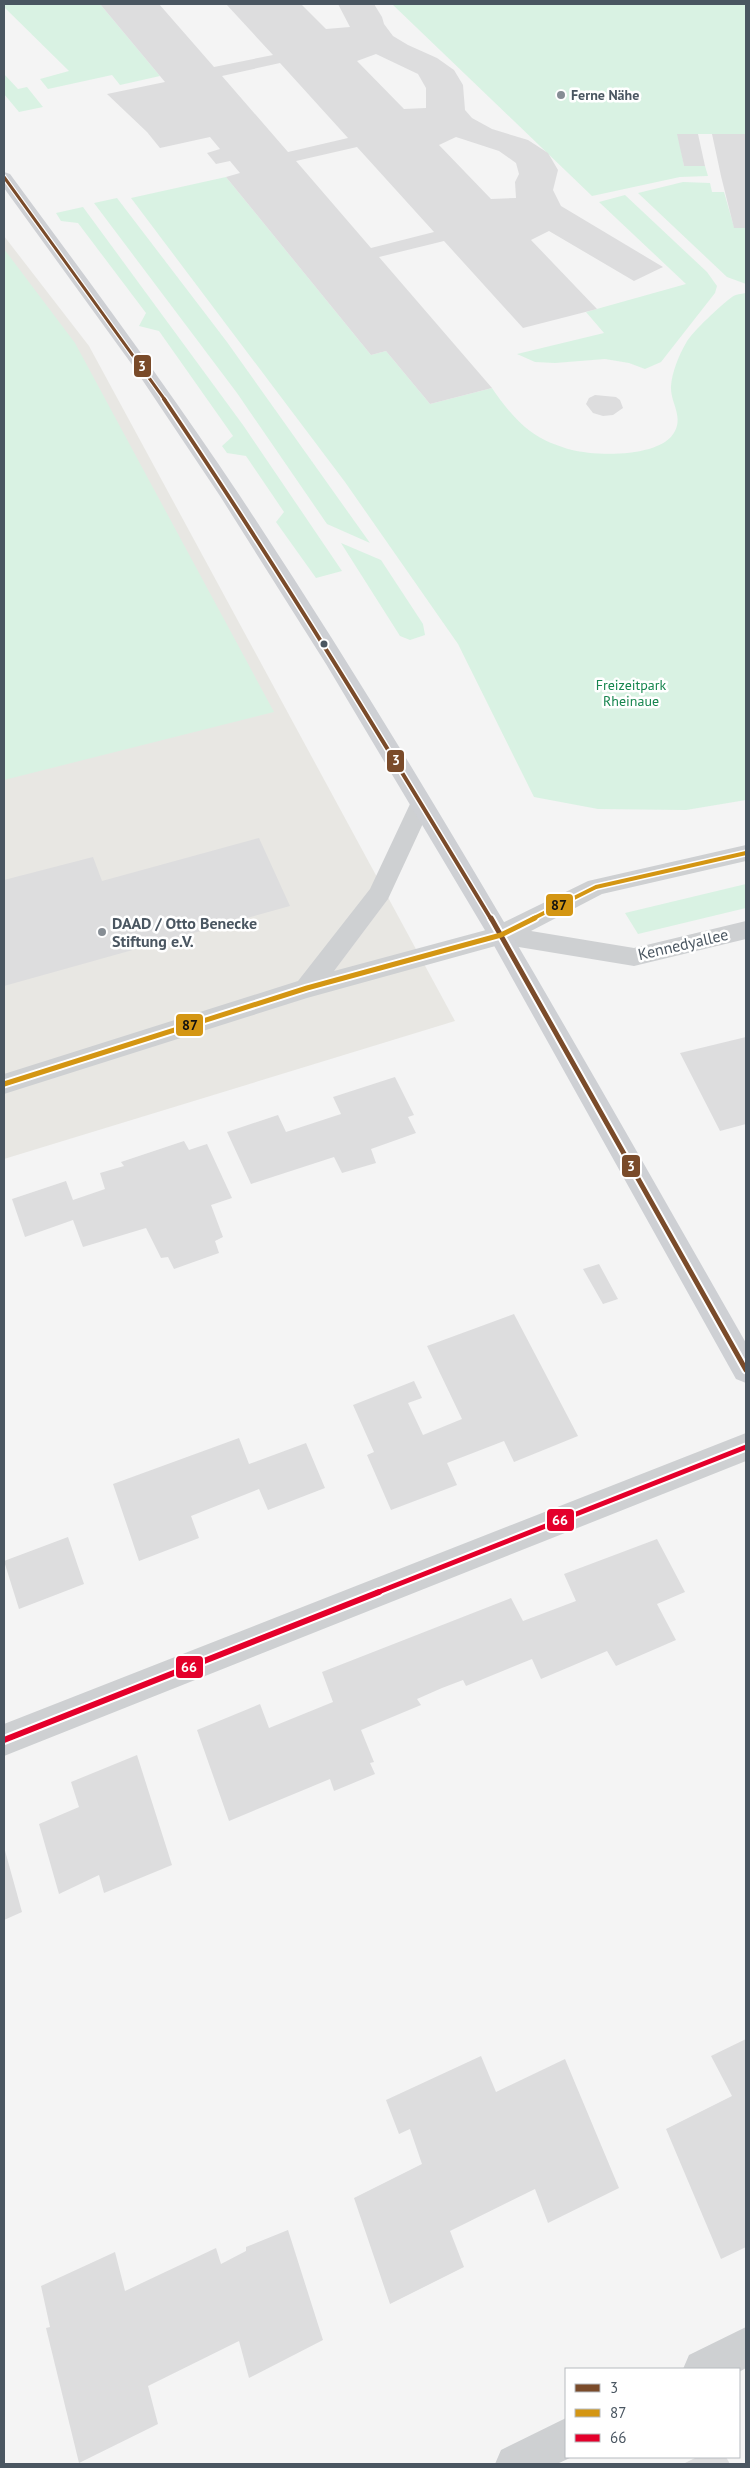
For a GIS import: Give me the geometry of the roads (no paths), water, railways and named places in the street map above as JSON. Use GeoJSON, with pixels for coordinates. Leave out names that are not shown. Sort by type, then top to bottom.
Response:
{"type":"FeatureCollection","features":[{"type":"Feature","properties":{"kind":"main road"},"geometry":{"type":"LineString","coordinates":[[4,178],[140,363],[230,496],[336,662],[501,935],[746,1370]]}},
{"type":"Feature","properties":{"kind":"street"},"geometry":{"type":"LineString","coordinates":[[307,988],[380,893],[421,804]]}},
{"type":"Feature","properties":{"kind":"street","name":"Kennedyallee"},"geometry":{"type":"LineString","coordinates":[[4,1084],[307,988],[501,935],[596,887],[746,853]]}},
{"type":"Feature","properties":{"kind":"street","name":"Kennedyallee"},"geometry":{"type":"LineString","coordinates":[[501,935],[634,957],[746,930]]}},
{"type":"Feature","properties":{"kind":"street"},"geometry":{"type":"LineString","coordinates":[[4,1740],[746,1447]]}},
{"type":"Feature","properties":{"kind":"street"},"geometry":{"type":"LineString","coordinates":[[705,2368],[746,2347]]}},
{"type":"Feature","properties":{"kind":"street"},"geometry":{"type":"LineString","coordinates":[[515,2464],[565,2439]]}},
{"type":"Feature","properties":{"kind":"place","name":"Ferne Nähe"},"geometry":{"type":"Point","coordinates":[561,95]}},
{"type":"Feature","properties":{"kind":"place","name":"DAAD / Otto Benecke Stiftung e.V."},"geometry":{"type":"Point","coordinates":[102,932]}},
{"type":"Feature","properties":{"kind":"park label","name":"Freizeitpark Rheinaue"},"geometry":{"type":"Point","coordinates":[631,694]}}]}
